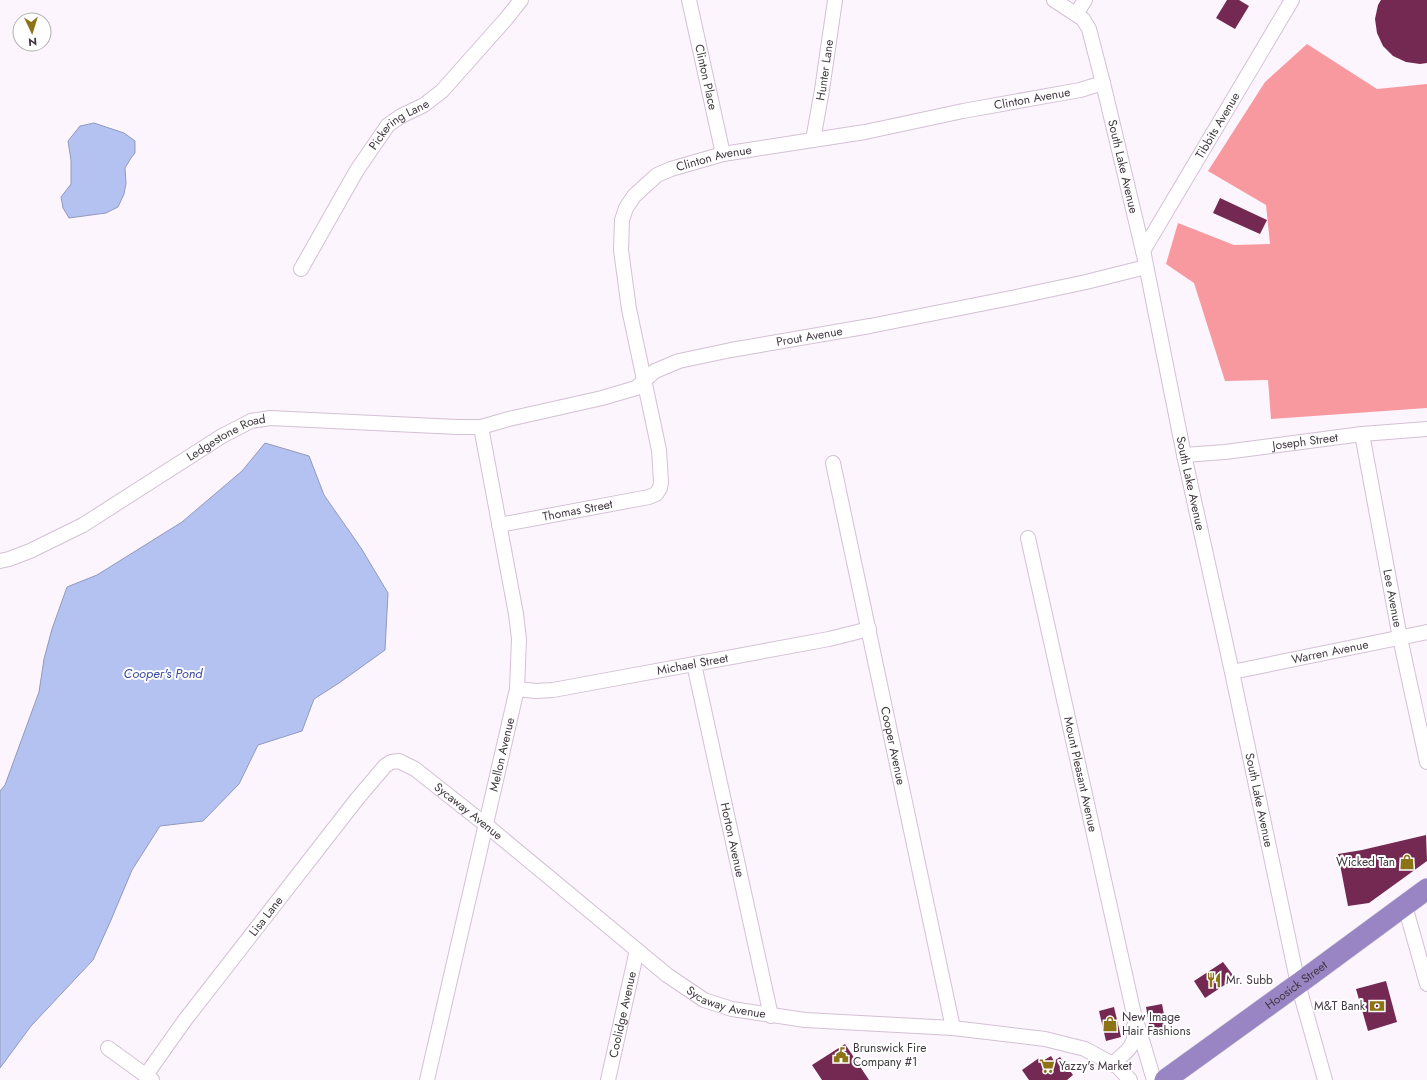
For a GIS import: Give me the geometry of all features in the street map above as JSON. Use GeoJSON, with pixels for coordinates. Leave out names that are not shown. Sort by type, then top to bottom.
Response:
{"type":"FeatureCollection","features":[{"type":"Feature","properties":{"kind":"highway","name":"Hoosick Street"},"geometry":{"type":"LineString","coordinates":[[1165,1080],[1427,889]]}},
{"type":"Feature","properties":{"kind":"street","name":"Pickering Lane"},"geometry":{"type":"LineString","coordinates":[[302,269],[357,170],[388,125],[401,116],[424,105],[442,91],[521,0]]}},
{"type":"Feature","properties":{"kind":"street","name":"Clinton Place"},"geometry":{"type":"LineString","coordinates":[[689,0],[723,154]]}},
{"type":"Feature","properties":{"kind":"street","name":"Hunter Lane"},"geometry":{"type":"LineString","coordinates":[[812,140],[822,90],[835,0]]}},
{"type":"Feature","properties":{"kind":"street","name":"South Lake Avenue"},"geometry":{"type":"LineString","coordinates":[[1054,0],[1083,19],[1089,29],[1103,83],[1143,251],[1184,455],[1232,672],[1298,984],[1325,1080]]}},
{"type":"Feature","properties":{"kind":"street"},"geometry":{"type":"LineString","coordinates":[[1076,14],[1085,0]]}},
{"type":"Feature","properties":{"kind":"street","name":"Tibbits Avenue"},"geometry":{"type":"LineString","coordinates":[[1143,251],[1292,0]]}},
{"type":"Feature","properties":{"kind":"street","name":"Clinton Avenue"},"geometry":{"type":"LineString","coordinates":[[656,494],[660,488],[661,482],[659,450],[629,309],[621,250],[622,220],[626,208],[634,196],[657,175],[671,169],[723,154],[864,132],[963,111],[1080,90],[1103,83]]}},
{"type":"Feature","properties":{"kind":"street","name":"Prout Avenue"},"geometry":{"type":"LineString","coordinates":[[481,427],[509,419],[602,398],[636,388],[655,370],[678,361],[731,350],[870,326],[1010,298],[1086,282],[1146,267]]}},
{"type":"Feature","properties":{"kind":"street","name":"Ledgestone Road"},"geometry":{"type":"LineString","coordinates":[[0,561],[30,551],[83,524],[222,436],[251,421],[270,418],[449,427],[481,427]]}},
{"type":"Feature","properties":{"kind":"street","name":"Mellon Avenue"},"geometry":{"type":"LineString","coordinates":[[427,1080],[517,688],[519,639],[516,614],[481,427]]}},
{"type":"Feature","properties":{"kind":"street","name":"Joseph Street"},"geometry":{"type":"LineString","coordinates":[[1184,455],[1224,452],[1362,434],[1427,428]]}},
{"type":"Feature","properties":{"kind":"street","name":"Lee Avenue"},"geometry":{"type":"LineString","coordinates":[[1362,434],[1400,638],[1427,762]]}},
{"type":"Feature","properties":{"kind":"street","name":"Cooper Avenue"},"geometry":{"type":"LineString","coordinates":[[833,463],[953,1028]]}},
{"type":"Feature","properties":{"kind":"street","name":"Thomas Street"},"geometry":{"type":"LineString","coordinates":[[499,525],[649,497],[656,494]]}},
{"type":"Feature","properties":{"kind":"street","name":"Mount Pleasant Avenue"},"geometry":{"type":"LineString","coordinates":[[1028,538],[1132,1010],[1136,1036],[1130,1048],[1112,1064]]}},
{"type":"Feature","properties":{"kind":"street","name":"Michael Street"},"geometry":{"type":"LineString","coordinates":[[517,688],[536,691],[553,690],[829,639],[868,630]]}},
{"type":"Feature","properties":{"kind":"street","name":"Warren Avenue"},"geometry":{"type":"LineString","coordinates":[[1232,672],[1427,632]]}},
{"type":"Feature","properties":{"kind":"street","name":"Horton Avenue"},"geometry":{"type":"LineString","coordinates":[[694,664],[771,1016]]}},
{"type":"Feature","properties":{"kind":"street","name":"Sycaway Avenue"},"geometry":{"type":"LineString","coordinates":[[391,762],[399,762],[415,769],[486,825],[667,975],[704,1000],[732,1009],[805,1020],[953,1028],[1045,1038],[1085,1049],[1124,1072],[1130,1080]]}},
{"type":"Feature","properties":{"kind":"street","name":"Lisa Lane"},"geometry":{"type":"LineString","coordinates":[[149,1078],[185,1020],[352,805],[385,766],[391,762]]}},
{"type":"Feature","properties":{"kind":"street"},"geometry":{"type":"LineString","coordinates":[[1405,906],[1427,984]]}},
{"type":"Feature","properties":{"kind":"street","name":"Coolidge Avenue"},"geometry":{"type":"LineString","coordinates":[[608,1080],[637,950]]}},
{"type":"Feature","properties":{"kind":"street","name":"Mount Pleasant Avenue"},"geometry":{"type":"LineString","coordinates":[[1132,1010],[1154,1080]]}},
{"type":"Feature","properties":{"kind":"street"},"geometry":{"type":"LineString","coordinates":[[108,1048],[149,1078]]}},
{"type":"Feature","properties":{"kind":"shaded area"},"geometry":{"type":"Polygon","coordinates":[[[1307,44],[1377,89],[1427,84],[1427,408],[1271,419],[1268,380],[1225,381],[1194,283],[1166,264],[1178,223],[1234,245],[1270,244],[1266,205],[1208,171],[1265,82],[1307,44]]]}},
{"type":"Feature","properties":{"kind":"water"},"geometry":{"type":"Polygon","coordinates":[[[94,123],[124,133],[135,141],[135,153],[125,168],[126,183],[124,194],[118,207],[106,213],[69,218],[63,208],[61,197],[71,184],[71,160],[68,141],[80,126],[94,123]]]}},
{"type":"Feature","properties":{"kind":"water","name":"Cooper's Pond"},"geometry":{"type":"Polygon","coordinates":[[[265,443],[309,456],[324,495],[361,548],[388,593],[385,650],[314,699],[302,731],[258,745],[239,784],[203,821],[160,826],[132,870],[93,960],[31,1026],[0,1068],[0,791],[5,785],[39,692],[44,659],[52,629],[67,587],[97,575],[182,522],[242,471],[265,443]]]}},
{"type":"Feature","properties":{"kind":"building"},"geometry":{"type":"Polygon","coordinates":[[[1227,0],[1239,0],[1249,6],[1235,29],[1216,18],[1227,0]]]}},
{"type":"Feature","properties":{"kind":"building"},"geometry":{"type":"Polygon","coordinates":[[[1381,0],[1427,0],[1427,63],[1420,64],[1406,62],[1393,56],[1383,46],[1377,33],[1375,19],[1378,5],[1381,0]]]}},
{"type":"Feature","properties":{"kind":"building"},"geometry":{"type":"Polygon","coordinates":[[[1220,198],[1267,220],[1260,234],[1213,213],[1220,198]]]}},
{"type":"Feature","properties":{"kind":"building"},"geometry":{"type":"Polygon","coordinates":[[[1426,835],[1427,861],[1369,903],[1348,906],[1338,854],[1426,835]]]}},
{"type":"Feature","properties":{"kind":"building","name":"Mr. Subb"},"geometry":{"type":"Polygon","coordinates":[[[1223,962],[1235,978],[1205,998],[1194,981],[1223,962]]]}},
{"type":"Feature","properties":{"kind":"building","name":"M&T Bank"},"geometry":{"type":"Polygon","coordinates":[[[1386,981],[1397,1022],[1368,1031],[1356,989],[1386,981]]]}},
{"type":"Feature","properties":{"kind":"building"},"geometry":{"type":"Polygon","coordinates":[[[1162,1004],[1167,1031],[1151,1034],[1146,1007],[1162,1004]]]}},
{"type":"Feature","properties":{"kind":"building","name":"New Image Hair Fashions"},"geometry":{"type":"Polygon","coordinates":[[[1114,1007],[1121,1037],[1106,1041],[1099,1011],[1114,1007]]]}},
{"type":"Feature","properties":{"kind":"building","name":"Brunswick Fire Company #1"},"geometry":{"type":"Polygon","coordinates":[[[845,1044],[869,1080],[822,1080],[812,1065],[845,1044]]]}},
{"type":"Feature","properties":{"kind":"building","name":"Yazzy's Market"},"geometry":{"type":"Polygon","coordinates":[[[1051,1056],[1054,1061],[1060,1057],[1073,1075],[1067,1080],[1029,1080],[1022,1070],[1039,1058],[1041,1062],[1051,1056]]]}},
{"type":"Feature","properties":{"kind":"place","name":"Wicked Tan"},"geometry":{"type":"Point","coordinates":[1407,862]}},
{"type":"Feature","properties":{"kind":"place","name":"Mr. Subb"},"geometry":{"type":"Point","coordinates":[1214,980]}},
{"type":"Feature","properties":{"kind":"place","name":"M&T Bank"},"geometry":{"type":"Point","coordinates":[1377,1006]}},
{"type":"Feature","properties":{"kind":"place","name":"New Image Hair Fashions"},"geometry":{"type":"Point","coordinates":[1110,1024]}},
{"type":"Feature","properties":{"kind":"place","name":"Brunswick Fire Company #1"},"geometry":{"type":"Point","coordinates":[841,1055]}},
{"type":"Feature","properties":{"kind":"place","name":"Yazzy's Market"},"geometry":{"type":"Point","coordinates":[1047,1066]}}]}
